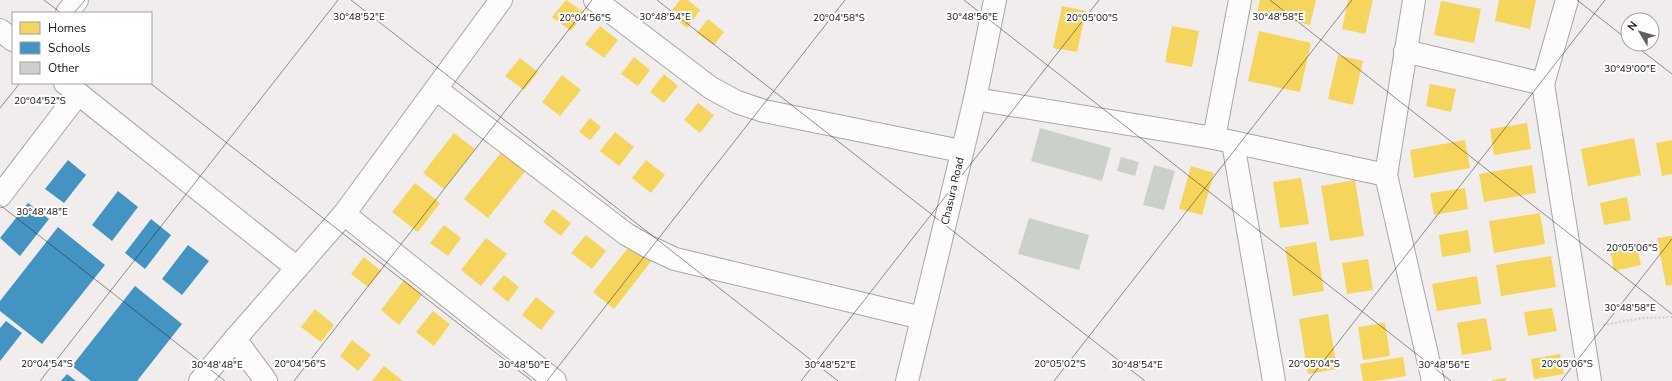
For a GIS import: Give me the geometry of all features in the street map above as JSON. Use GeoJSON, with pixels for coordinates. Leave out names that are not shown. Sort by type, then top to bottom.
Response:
{"type":"FeatureCollection","features":[{"type":"Feature","properties":{"kind":"street"},"geometry":{"type":"LineString","coordinates":[[68,12],[77,0]]}},
{"type":"Feature","properties":{"kind":"street"},"geometry":{"type":"LineString","coordinates":[[200,381],[344,214],[501,0]]}},
{"type":"Feature","properties":{"kind":"street"},"geometry":{"type":"LineString","coordinates":[[596,0],[712,88],[737,102],[764,111],[961,151]]}},
{"type":"Feature","properties":{"kind":"street"},"geometry":{"type":"LineString","coordinates":[[1240,0],[1224,141],[1274,381]]}},
{"type":"Feature","properties":{"kind":"street"},"geometry":{"type":"LineString","coordinates":[[1414,0],[1386,175],[1433,381]]}},
{"type":"Feature","properties":{"kind":"street"},"geometry":{"type":"LineString","coordinates":[[1567,0],[1543,84],[1590,381]]}},
{"type":"Feature","properties":{"kind":"street","name":"Chasura Road"},"geometry":{"type":"LineString","coordinates":[[907,381],[961,151],[975,99],[990,1]]}},
{"type":"Feature","properties":{"kind":"street"},"geometry":{"type":"LineString","coordinates":[[0,30],[12,39]]}},
{"type":"Feature","properties":{"kind":"street"},"geometry":{"type":"LineString","coordinates":[[1405,51],[1543,84]]}},
{"type":"Feature","properties":{"kind":"street"},"geometry":{"type":"LineString","coordinates":[[0,196],[72,88],[297,268]]}},
{"type":"Feature","properties":{"kind":"street"},"geometry":{"type":"LineString","coordinates":[[436,89],[626,234],[647,246],[675,259],[922,318]]}},
{"type":"Feature","properties":{"kind":"street"},"geometry":{"type":"LineString","coordinates":[[975,99],[1224,141],[1386,175]]}},
{"type":"Feature","properties":{"kind":"street"},"geometry":{"type":"LineString","coordinates":[[344,214],[555,381]]}},
{"type":"Feature","properties":{"kind":"street"},"geometry":{"type":"LineString","coordinates":[[235,339],[266,381]]}},
{"type":"Feature","properties":{"kind":"path"},"geometry":{"type":"LineString","coordinates":[[1582,330],[1616,322],[1672,317]]}},
{"type":"Feature","properties":{"kind":"building: Homes"},"geometry":{"type":"Polygon","coordinates":[[[566,0],[585,13],[571,31],[552,17],[566,0]]]}},
{"type":"Feature","properties":{"kind":"building: Homes"},"geometry":{"type":"Polygon","coordinates":[[[680,0],[688,0],[700,10],[687,28],[669,14],[680,0]]]}},
{"type":"Feature","properties":{"kind":"building: Homes"},"geometry":{"type":"Polygon","coordinates":[[[1260,0],[1316,0],[1310,25],[1257,13],[1260,0]]]}},
{"type":"Feature","properties":{"kind":"building: Homes"},"geometry":{"type":"Polygon","coordinates":[[[1348,0],[1373,0],[1365,34],[1342,29],[1348,0]]]}},
{"type":"Feature","properties":{"kind":"building: Homes"},"geometry":{"type":"Polygon","coordinates":[[[1499,0],[1536,0],[1530,29],[1495,21],[1499,0]]]}},
{"type":"Feature","properties":{"kind":"building: Homes"},"geometry":{"type":"Polygon","coordinates":[[[1441,1],[1481,9],[1474,43],[1434,35],[1441,1]]]}},
{"type":"Feature","properties":{"kind":"building: Homes"},"geometry":{"type":"Polygon","coordinates":[[[1062,6],[1086,11],[1077,52],[1053,48],[1062,6]]]}},
{"type":"Feature","properties":{"kind":"building: Homes"},"geometry":{"type":"Polygon","coordinates":[[[708,19],[724,32],[714,45],[697,33],[708,19]]]}},
{"type":"Feature","properties":{"kind":"building: Homes"},"geometry":{"type":"Polygon","coordinates":[[[600,26],[618,40],[604,58],[585,44],[600,26]]]}},
{"type":"Feature","properties":{"kind":"building: Homes"},"geometry":{"type":"Polygon","coordinates":[[[1172,26],[1199,31],[1192,67],[1165,62],[1172,26]]]}},
{"type":"Feature","properties":{"kind":"building: Homes"},"geometry":{"type":"Polygon","coordinates":[[[1259,31],[1311,43],[1300,92],[1248,81],[1259,31]]]}},
{"type":"Feature","properties":{"kind":"building: Homes"},"geometry":{"type":"Polygon","coordinates":[[[1338,55],[1363,61],[1353,105],[1328,99],[1338,55]]]}},
{"type":"Feature","properties":{"kind":"building: Homes"},"geometry":{"type":"Polygon","coordinates":[[[634,57],[650,70],[638,86],[621,74],[634,57]]]}},
{"type":"Feature","properties":{"kind":"building: Homes"},"geometry":{"type":"Polygon","coordinates":[[[520,58],[538,72],[524,90],[505,76],[520,58]]]}},
{"type":"Feature","properties":{"kind":"building: Homes"},"geometry":{"type":"Polygon","coordinates":[[[664,74],[678,86],[664,103],[650,92],[664,74]]]}},
{"type":"Feature","properties":{"kind":"building: Homes"},"geometry":{"type":"Polygon","coordinates":[[[562,75],[581,90],[560,116],[542,102],[562,75]]]}},
{"type":"Feature","properties":{"kind":"building: Homes"},"geometry":{"type":"Polygon","coordinates":[[[1430,84],[1456,89],[1451,112],[1426,106],[1430,84]]]}},
{"type":"Feature","properties":{"kind":"building: Homes"},"geometry":{"type":"Polygon","coordinates":[[[698,103],[714,115],[700,133],[684,120],[698,103]]]}},
{"type":"Feature","properties":{"kind":"building: Homes"},"geometry":{"type":"Polygon","coordinates":[[[590,118],[601,127],[590,140],[579,132],[590,118]]]}},
{"type":"Feature","properties":{"kind":"building: Homes"},"geometry":{"type":"Polygon","coordinates":[[[1527,123],[1531,149],[1494,155],[1490,129],[1527,123]]]}},
{"type":"Feature","properties":{"kind":"building: Homes"},"geometry":{"type":"Polygon","coordinates":[[[615,132],[634,147],[619,166],[600,151],[615,132]]]}},
{"type":"Feature","properties":{"kind":"building: Homes"},"geometry":{"type":"Polygon","coordinates":[[[454,133],[475,149],[444,189],[423,173],[454,133]]]}},
{"type":"Feature","properties":{"kind":"building: Homes"},"geometry":{"type":"Polygon","coordinates":[[[1634,138],[1641,175],[1588,186],[1581,149],[1634,138]]]}},
{"type":"Feature","properties":{"kind":"building: Homes"},"geometry":{"type":"Polygon","coordinates":[[[1465,140],[1470,168],[1414,178],[1410,150],[1465,140]]]}},
{"type":"Feature","properties":{"kind":"building: Homes"},"geometry":{"type":"Polygon","coordinates":[[[1672,140],[1672,174],[1662,176],[1656,143],[1672,140]]]}},
{"type":"Feature","properties":{"kind":"building: Homes"},"geometry":{"type":"Polygon","coordinates":[[[503,150],[527,169],[488,218],[464,199],[503,150]]]}},
{"type":"Feature","properties":{"kind":"building: Homes"},"geometry":{"type":"Polygon","coordinates":[[[646,160],[665,175],[651,193],[632,178],[646,160]]]}},
{"type":"Feature","properties":{"kind":"building: Homes"},"geometry":{"type":"Polygon","coordinates":[[[1532,165],[1536,193],[1484,202],[1479,174],[1532,165]]]}},
{"type":"Feature","properties":{"kind":"building: Homes"},"geometry":{"type":"Polygon","coordinates":[[[1191,166],[1214,173],[1202,215],[1179,209],[1191,166]]]}},
{"type":"Feature","properties":{"kind":"building: Homes"},"geometry":{"type":"Polygon","coordinates":[[[1301,178],[1309,224],[1280,228],[1273,182],[1301,178]]]}},
{"type":"Feature","properties":{"kind":"building: Homes"},"geometry":{"type":"Polygon","coordinates":[[[1355,180],[1364,236],[1330,241],[1321,186],[1355,180]]]}},
{"type":"Feature","properties":{"kind":"building: Homes"},"geometry":{"type":"Polygon","coordinates":[[[415,183],[440,203],[418,232],[392,212],[415,183]]]}},
{"type":"Feature","properties":{"kind":"building: Homes"},"geometry":{"type":"Polygon","coordinates":[[[1465,188],[1468,209],[1434,215],[1430,193],[1465,188]]]}},
{"type":"Feature","properties":{"kind":"building: Homes"},"geometry":{"type":"Polygon","coordinates":[[[1627,197],[1631,220],[1604,225],[1600,203],[1627,197]]]}},
{"type":"Feature","properties":{"kind":"building: Homes"},"geometry":{"type":"Polygon","coordinates":[[[553,209],[571,223],[561,236],[543,222],[553,209]]]}},
{"type":"Feature","properties":{"kind":"building: Homes"},"geometry":{"type":"Polygon","coordinates":[[[1540,213],[1545,244],[1494,253],[1489,221],[1540,213]]]}},
{"type":"Feature","properties":{"kind":"building: Homes"},"geometry":{"type":"Polygon","coordinates":[[[444,225],[461,238],[448,256],[430,243],[444,225]]]}},
{"type":"Feature","properties":{"kind":"building: Homes"},"geometry":{"type":"Polygon","coordinates":[[[1468,230],[1471,252],[1442,257],[1439,235],[1468,230]]]}},
{"type":"Feature","properties":{"kind":"building: Homes"},"geometry":{"type":"Polygon","coordinates":[[[586,235],[606,251],[592,269],[571,253],[586,235]]]}},
{"type":"Feature","properties":{"kind":"building: Homes"},"geometry":{"type":"Polygon","coordinates":[[[1672,236],[1672,285],[1666,286],[1657,238],[1672,236]]]}},
{"type":"Feature","properties":{"kind":"building: Homes"},"geometry":{"type":"Polygon","coordinates":[[[486,238],[507,254],[481,286],[461,270],[486,238]]]}},
{"type":"Feature","properties":{"kind":"building: Homes"},"geometry":{"type":"Polygon","coordinates":[[[1316,242],[1324,291],[1293,296],[1285,247],[1316,242]]]}},
{"type":"Feature","properties":{"kind":"building: Homes"},"geometry":{"type":"Polygon","coordinates":[[[632,243],[653,259],[614,309],[593,292],[632,243]]]}},
{"type":"Feature","properties":{"kind":"building: Homes"},"geometry":{"type":"Polygon","coordinates":[[[1636,243],[1641,265],[1614,271],[1610,248],[1636,243]]]}},
{"type":"Feature","properties":{"kind":"building: Homes"},"geometry":{"type":"Polygon","coordinates":[[[1551,256],[1556,287],[1501,296],[1496,265],[1551,256]]]}},
{"type":"Feature","properties":{"kind":"building: Homes"},"geometry":{"type":"Polygon","coordinates":[[[364,257],[381,271],[368,287],[351,274],[364,257]]]}},
{"type":"Feature","properties":{"kind":"building: Homes"},"geometry":{"type":"Polygon","coordinates":[[[1368,259],[1373,290],[1347,294],[1342,263],[1368,259]]]}},
{"type":"Feature","properties":{"kind":"building: Homes"},"geometry":{"type":"Polygon","coordinates":[[[504,275],[519,287],[508,302],[492,289],[504,275]]]}},
{"type":"Feature","properties":{"kind":"building: Homes"},"geometry":{"type":"Polygon","coordinates":[[[1477,276],[1481,304],[1437,311],[1432,284],[1477,276]]]}},
{"type":"Feature","properties":{"kind":"building: Homes"},"geometry":{"type":"Polygon","coordinates":[[[404,280],[422,295],[399,325],[381,310],[404,280]]]}},
{"type":"Feature","properties":{"kind":"building: Homes"},"geometry":{"type":"Polygon","coordinates":[[[536,297],[555,312],[541,330],[522,315],[536,297]]]}},
{"type":"Feature","properties":{"kind":"building: Homes"},"geometry":{"type":"Polygon","coordinates":[[[1552,308],[1557,331],[1528,336],[1524,312],[1552,308]]]}},
{"type":"Feature","properties":{"kind":"building: Homes"},"geometry":{"type":"Polygon","coordinates":[[[315,309],[334,325],[321,342],[301,327],[315,309]]]}},
{"type":"Feature","properties":{"kind":"building: Homes"},"geometry":{"type":"Polygon","coordinates":[[[433,311],[450,324],[434,346],[416,332],[433,311]]]}},
{"type":"Feature","properties":{"kind":"building: Homes"},"geometry":{"type":"Polygon","coordinates":[[[1328,314],[1337,369],[1308,374],[1299,319],[1328,314]]]}},
{"type":"Feature","properties":{"kind":"building: Homes"},"geometry":{"type":"Polygon","coordinates":[[[1486,318],[1492,350],[1462,355],[1457,323],[1486,318]]]}},
{"type":"Feature","properties":{"kind":"building: Homes"},"geometry":{"type":"Polygon","coordinates":[[[1385,323],[1390,356],[1363,360],[1358,327],[1385,323]]]}},
{"type":"Feature","properties":{"kind":"building: Homes"},"geometry":{"type":"Polygon","coordinates":[[[352,340],[371,355],[358,371],[340,356],[352,340]]]}},
{"type":"Feature","properties":{"kind":"building: Homes"},"geometry":{"type":"Polygon","coordinates":[[[1560,354],[1564,374],[1534,379],[1531,359],[1560,354]]]}},
{"type":"Feature","properties":{"kind":"building: Homes"},"geometry":{"type":"Polygon","coordinates":[[[1403,357],[1406,376],[1376,381],[1363,381],[1360,364],[1403,357]]]}},
{"type":"Feature","properties":{"kind":"building: Homes"},"geometry":{"type":"Polygon","coordinates":[[[384,366],[403,381],[372,381],[384,366]]]}},
{"type":"Feature","properties":{"kind":"building: Homes"},"geometry":{"type":"Polygon","coordinates":[[[1506,378],[1506,381],[1492,381],[1492,380],[1506,378]]]}},
{"type":"Feature","properties":{"kind":"building: Schools"},"geometry":{"type":"Polygon","coordinates":[[[68,160],[86,175],[64,203],[45,189],[68,160]]]}},
{"type":"Feature","properties":{"kind":"building: Schools"},"geometry":{"type":"Polygon","coordinates":[[[118,191],[138,207],[112,241],[92,225],[118,191]]]}},
{"type":"Feature","properties":{"kind":"building: Schools"},"geometry":{"type":"Polygon","coordinates":[[[28,203],[49,219],[20,256],[0,238],[28,203]]]}},
{"type":"Feature","properties":{"kind":"building: Schools"},"geometry":{"type":"Polygon","coordinates":[[[151,219],[171,235],[145,269],[125,253],[151,219]]]}},
{"type":"Feature","properties":{"kind":"building: Schools"},"geometry":{"type":"Polygon","coordinates":[[[58,227],[105,265],[42,344],[0,311],[0,301],[58,227]]]}},
{"type":"Feature","properties":{"kind":"building: Schools"},"geometry":{"type":"Polygon","coordinates":[[[188,245],[209,261],[182,295],[162,279],[188,245]]]}},
{"type":"Feature","properties":{"kind":"building: Schools"},"geometry":{"type":"Polygon","coordinates":[[[135,286],[182,324],[137,381],[91,381],[72,366],[135,286]]]}},
{"type":"Feature","properties":{"kind":"building: Schools"},"geometry":{"type":"Polygon","coordinates":[[[6,321],[22,333],[0,361],[0,328],[6,321]]]}},
{"type":"Feature","properties":{"kind":"building: Schools"},"geometry":{"type":"Polygon","coordinates":[[[67,374],[76,381],[61,381],[67,374]]]}},
{"type":"Feature","properties":{"kind":"building: Other"},"geometry":{"type":"Polygon","coordinates":[[[1040,128],[1111,148],[1102,181],[1031,161],[1040,128]]]}},
{"type":"Feature","properties":{"kind":"building: Other"},"geometry":{"type":"Polygon","coordinates":[[[1121,157],[1139,162],[1135,176],[1117,171],[1121,157]]]}},
{"type":"Feature","properties":{"kind":"building: Other"},"geometry":{"type":"Polygon","coordinates":[[[1154,165],[1175,171],[1164,210],[1143,205],[1154,165]]]}},
{"type":"Feature","properties":{"kind":"building: Other"},"geometry":{"type":"Polygon","coordinates":[[[1029,218],[1089,235],[1079,270],[1018,254],[1029,218]]]}}]}
